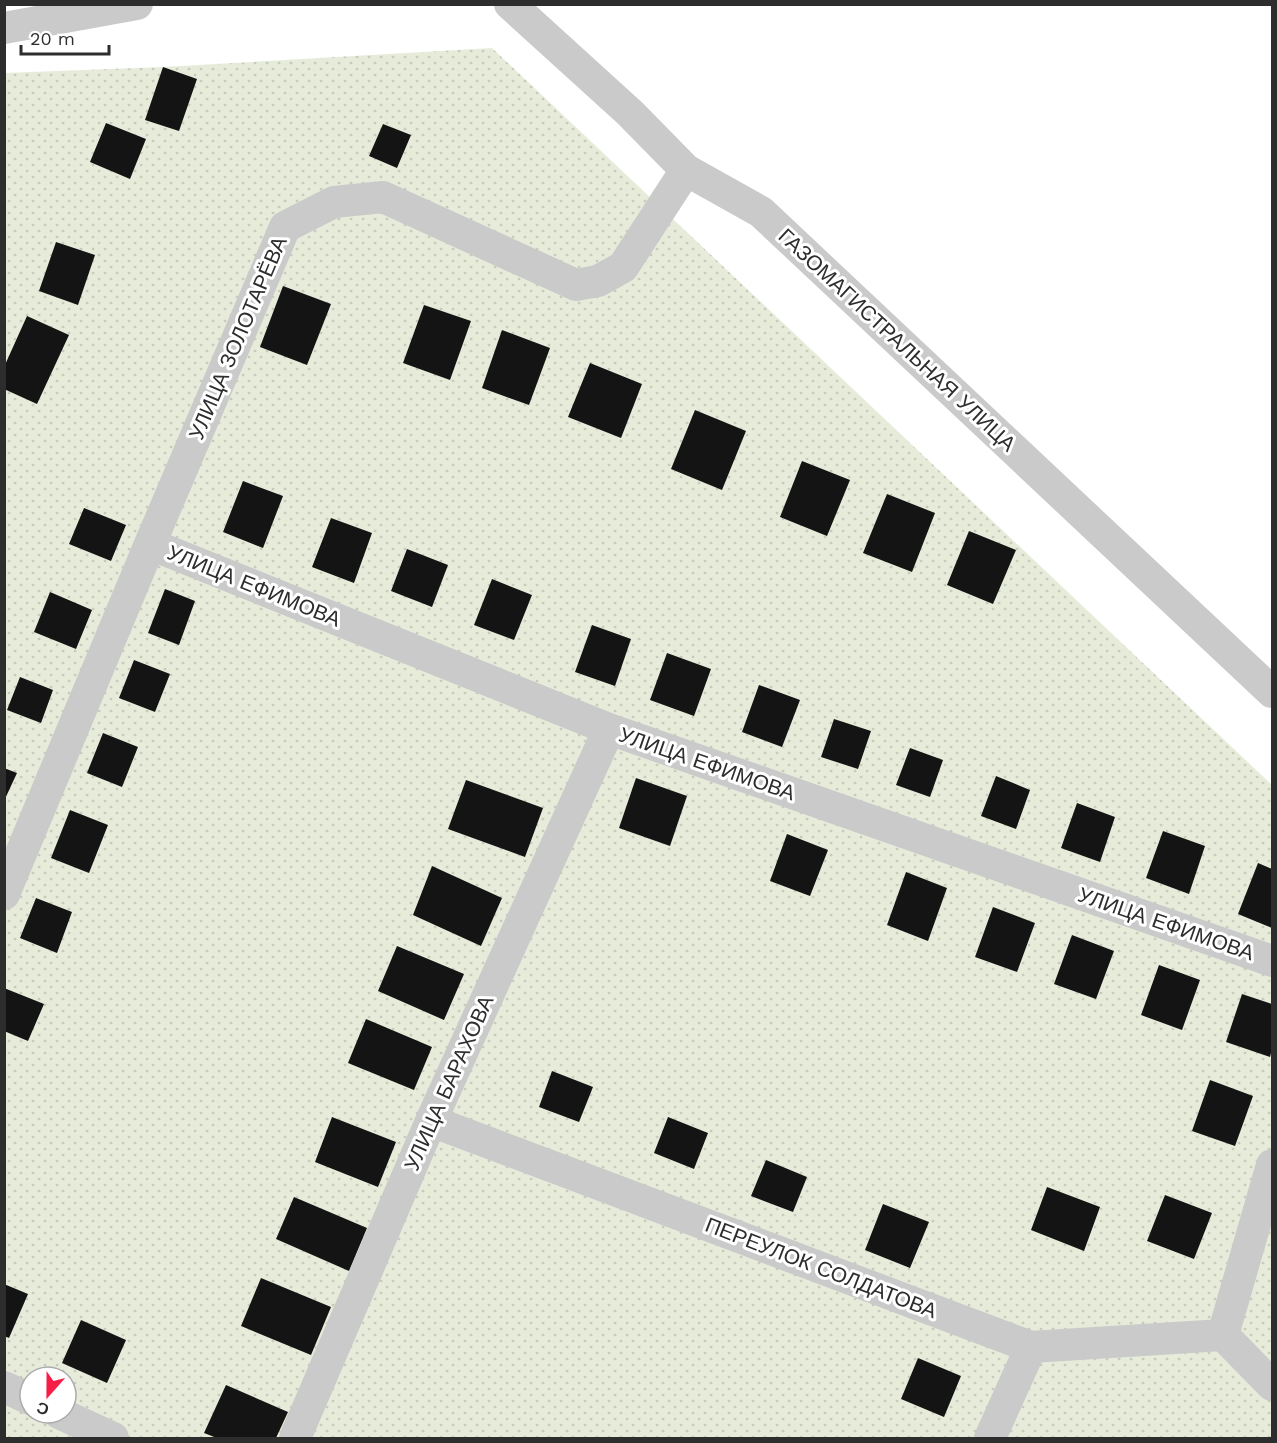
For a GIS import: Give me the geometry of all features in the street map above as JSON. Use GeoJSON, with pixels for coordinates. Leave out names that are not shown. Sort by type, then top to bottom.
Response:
{"type":"FeatureCollection","features":[{"type":"Feature","properties":{"kind":"street"},"geometry":{"type":"LineString","coordinates":[[4,28],[136,4]]}},
{"type":"Feature","properties":{"kind":"street","name":"ГАЗОМАГИСТРАЛЬНАЯ УЛИЦА"},"geometry":{"type":"LineString","coordinates":[[510,4],[630,113],[686,170],[761,212],[1272,692]]}},
{"type":"Feature","properties":{"kind":"street","name":"УЛИЦА ЗОЛОТАРЁВА"},"geometry":{"type":"LineString","coordinates":[[4,894],[285,227],[334,202],[383,197],[576,285],[598,281],[623,267],[686,170]]}},
{"type":"Feature","properties":{"kind":"street","name":"УЛИЦА ЕФИМОВА"},"geometry":{"type":"LineString","coordinates":[[150,544],[609,729],[1272,961]]}},
{"type":"Feature","properties":{"kind":"street","name":"УЛИЦА БАРАХОВА"},"geometry":{"type":"LineString","coordinates":[[295,1438],[431,1121],[609,729]]}},
{"type":"Feature","properties":{"kind":"street","name":"ПЕРЕУЛОК СОЛДАТОВА"},"geometry":{"type":"LineString","coordinates":[[431,1121],[1031,1347],[1223,1335]]}},
{"type":"Feature","properties":{"kind":"street"},"geometry":{"type":"LineString","coordinates":[[1272,1165],[1223,1335],[1272,1385]]}},
{"type":"Feature","properties":{"kind":"street"},"geometry":{"type":"LineString","coordinates":[[990,1438],[1031,1347]]}},
{"type":"Feature","properties":{"kind":"street"},"geometry":{"type":"LineString","coordinates":[[4,1387],[18,1393]]}},
{"type":"Feature","properties":{"kind":"street"},"geometry":{"type":"LineString","coordinates":[[78,1422],[113,1438]]}},
{"type":"Feature","properties":{"kind":"green space"},"geometry":{"type":"Polygon","coordinates":[[[492,48],[1272,785],[1272,1438],[5,1438],[4,73],[163,67],[492,48]]]}},
{"type":"Feature","properties":{"kind":"building"},"geometry":{"type":"Polygon","coordinates":[[[163,67],[197,79],[179,131],[145,120],[163,67]]]}},
{"type":"Feature","properties":{"kind":"building"},"geometry":{"type":"Polygon","coordinates":[[[106,123],[146,139],[130,179],[90,162],[106,123]]]}},
{"type":"Feature","properties":{"kind":"building"},"geometry":{"type":"Polygon","coordinates":[[[383,124],[411,135],[397,168],[369,156],[383,124]]]}},
{"type":"Feature","properties":{"kind":"building"},"geometry":{"type":"Polygon","coordinates":[[[56,242],[95,255],[78,305],[39,291],[56,242]]]}},
{"type":"Feature","properties":{"kind":"building"},"geometry":{"type":"Polygon","coordinates":[[[283,286],[331,304],[307,365],[260,347],[283,286]]]}},
{"type":"Feature","properties":{"kind":"building"},"geometry":{"type":"Polygon","coordinates":[[[424,305],[471,321],[450,380],[403,363],[424,305]]]}},
{"type":"Feature","properties":{"kind":"building"},"geometry":{"type":"Polygon","coordinates":[[[27,316],[69,335],[37,404],[4,389],[4,367],[27,316]]]}},
{"type":"Feature","properties":{"kind":"building"},"geometry":{"type":"Polygon","coordinates":[[[502,330],[550,348],[529,405],[482,388],[502,330]]]}},
{"type":"Feature","properties":{"kind":"building"},"geometry":{"type":"Polygon","coordinates":[[[590,363],[642,384],[621,438],[568,417],[590,363]]]}},
{"type":"Feature","properties":{"kind":"building"},"geometry":{"type":"Polygon","coordinates":[[[695,410],[746,431],[722,490],[671,469],[695,410]]]}},
{"type":"Feature","properties":{"kind":"building"},"geometry":{"type":"Polygon","coordinates":[[[802,461],[850,480],[827,536],[780,517],[802,461]]]}},
{"type":"Feature","properties":{"kind":"building"},"geometry":{"type":"Polygon","coordinates":[[[243,481],[283,496],[263,548],[223,532],[243,481]]]}},
{"type":"Feature","properties":{"kind":"building"},"geometry":{"type":"Polygon","coordinates":[[[887,494],[935,513],[912,572],[863,553],[887,494]]]}},
{"type":"Feature","properties":{"kind":"building"},"geometry":{"type":"Polygon","coordinates":[[[84,508],[126,525],[111,561],[69,544],[84,508]]]}},
{"type":"Feature","properties":{"kind":"building"},"geometry":{"type":"Polygon","coordinates":[[[331,518],[372,533],[354,583],[312,567],[331,518]]]}},
{"type":"Feature","properties":{"kind":"building"},"geometry":{"type":"Polygon","coordinates":[[[969,531],[1016,550],[993,604],[947,585],[969,531]]]}},
{"type":"Feature","properties":{"kind":"building"},"geometry":{"type":"Polygon","coordinates":[[[407,549],[448,565],[432,607],[391,591],[407,549]]]}},
{"type":"Feature","properties":{"kind":"building"},"geometry":{"type":"Polygon","coordinates":[[[492,579],[532,595],[514,640],[474,625],[492,579]]]}},
{"type":"Feature","properties":{"kind":"building"},"geometry":{"type":"Polygon","coordinates":[[[165,589],[195,601],[179,645],[148,633],[165,589]]]}},
{"type":"Feature","properties":{"kind":"building"},"geometry":{"type":"Polygon","coordinates":[[[50,592],[92,610],[76,649],[34,632],[50,592]]]}},
{"type":"Feature","properties":{"kind":"building"},"geometry":{"type":"Polygon","coordinates":[[[592,625],[631,639],[615,686],[575,672],[592,625]]]}},
{"type":"Feature","properties":{"kind":"building"},"geometry":{"type":"Polygon","coordinates":[[[667,653],[711,669],[694,716],[650,700],[667,653]]]}},
{"type":"Feature","properties":{"kind":"building"},"geometry":{"type":"Polygon","coordinates":[[[134,660],[170,674],[155,712],[119,698],[134,660]]]}},
{"type":"Feature","properties":{"kind":"building"},"geometry":{"type":"Polygon","coordinates":[[[20,677],[53,690],[41,723],[7,710],[20,677]]]}},
{"type":"Feature","properties":{"kind":"building"},"geometry":{"type":"Polygon","coordinates":[[[759,685],[800,700],[782,747],[742,732],[759,685]]]}},
{"type":"Feature","properties":{"kind":"building"},"geometry":{"type":"Polygon","coordinates":[[[834,719],[871,731],[858,769],[821,757],[834,719]]]}},
{"type":"Feature","properties":{"kind":"building"},"geometry":{"type":"Polygon","coordinates":[[[103,733],[138,747],[122,787],[87,773],[103,733]]]}},
{"type":"Feature","properties":{"kind":"building"},"geometry":{"type":"Polygon","coordinates":[[[910,748],[943,760],[930,797],[896,785],[910,748]]]}},
{"type":"Feature","properties":{"kind":"building"},"geometry":{"type":"Polygon","coordinates":[[[4,768],[17,773],[4,801],[4,768]]]}},
{"type":"Feature","properties":{"kind":"building"},"geometry":{"type":"Polygon","coordinates":[[[996,776],[1030,790],[1016,829],[981,816],[996,776]]]}},
{"type":"Feature","properties":{"kind":"building"},"geometry":{"type":"Polygon","coordinates":[[[636,778],[687,796],[670,846],[619,828],[636,778]]]}},
{"type":"Feature","properties":{"kind":"building"},"geometry":{"type":"Polygon","coordinates":[[[466,780],[543,808],[525,857],[448,829],[466,780]]]}},
{"type":"Feature","properties":{"kind":"building"},"geometry":{"type":"Polygon","coordinates":[[[1077,803],[1115,817],[1100,862],[1061,848],[1077,803]]]}},
{"type":"Feature","properties":{"kind":"building"},"geometry":{"type":"Polygon","coordinates":[[[70,810],[108,825],[89,873],[51,858],[70,810]]]}},
{"type":"Feature","properties":{"kind":"building"},"geometry":{"type":"Polygon","coordinates":[[[1163,831],[1205,846],[1189,894],[1146,878],[1163,831]]]}},
{"type":"Feature","properties":{"kind":"building"},"geometry":{"type":"Polygon","coordinates":[[[787,834],[828,850],[810,896],[770,881],[787,834]]]}},
{"type":"Feature","properties":{"kind":"building"},"geometry":{"type":"Polygon","coordinates":[[[1258,863],[1272,869],[1272,928],[1238,914],[1258,863]]]}},
{"type":"Feature","properties":{"kind":"building"},"geometry":{"type":"Polygon","coordinates":[[[432,866],[502,898],[481,946],[413,915],[432,866]]]}},
{"type":"Feature","properties":{"kind":"building"},"geometry":{"type":"Polygon","coordinates":[[[906,872],[947,888],[928,941],[887,925],[906,872]]]}},
{"type":"Feature","properties":{"kind":"building"},"geometry":{"type":"Polygon","coordinates":[[[36,898],[72,912],[57,953],[20,938],[36,898]]]}},
{"type":"Feature","properties":{"kind":"building"},"geometry":{"type":"Polygon","coordinates":[[[993,907],[1035,923],[1017,972],[975,957],[993,907]]]}},
{"type":"Feature","properties":{"kind":"building"},"geometry":{"type":"Polygon","coordinates":[[[1072,935],[1114,951],[1096,999],[1054,984],[1072,935]]]}},
{"type":"Feature","properties":{"kind":"building"},"geometry":{"type":"Polygon","coordinates":[[[397,946],[464,974],[444,1020],[378,991],[397,946]]]}},
{"type":"Feature","properties":{"kind":"building"},"geometry":{"type":"Polygon","coordinates":[[[1159,965],[1200,980],[1182,1030],[1141,1015],[1159,965]]]}},
{"type":"Feature","properties":{"kind":"building"},"geometry":{"type":"Polygon","coordinates":[[[4,988],[44,1004],[28,1041],[4,1031],[4,988]]]}},
{"type":"Feature","properties":{"kind":"building"},"geometry":{"type":"Polygon","coordinates":[[[1242,994],[1272,1004],[1270,1057],[1226,1042],[1242,994]]]}},
{"type":"Feature","properties":{"kind":"building"},"geometry":{"type":"Polygon","coordinates":[[[366,1019],[432,1047],[414,1090],[348,1063],[366,1019]]]}},
{"type":"Feature","properties":{"kind":"building"},"geometry":{"type":"Polygon","coordinates":[[[552,1071],[593,1087],[579,1122],[539,1107],[552,1071]]]}},
{"type":"Feature","properties":{"kind":"building"},"geometry":{"type":"Polygon","coordinates":[[[1210,1080],[1253,1096],[1235,1146],[1192,1131],[1210,1080]]]}},
{"type":"Feature","properties":{"kind":"building"},"geometry":{"type":"Polygon","coordinates":[[[332,1117],[396,1142],[378,1187],[315,1162],[332,1117]]]}},
{"type":"Feature","properties":{"kind":"building"},"geometry":{"type":"Polygon","coordinates":[[[668,1117],[708,1133],[694,1169],[654,1153],[668,1117]]]}},
{"type":"Feature","properties":{"kind":"building"},"geometry":{"type":"Polygon","coordinates":[[[766,1160],[807,1177],[793,1212],[751,1196],[766,1160]]]}},
{"type":"Feature","properties":{"kind":"building"},"geometry":{"type":"Polygon","coordinates":[[[1047,1187],[1100,1207],[1084,1251],[1031,1230],[1047,1187]]]}},
{"type":"Feature","properties":{"kind":"building"},"geometry":{"type":"Polygon","coordinates":[[[1165,1195],[1212,1213],[1194,1259],[1147,1241],[1165,1195]]]}},
{"type":"Feature","properties":{"kind":"building"},"geometry":{"type":"Polygon","coordinates":[[[294,1197],[367,1228],[349,1271],[276,1239],[294,1197]]]}},
{"type":"Feature","properties":{"kind":"building"},"geometry":{"type":"Polygon","coordinates":[[[883,1204],[929,1222],[910,1268],[865,1250],[883,1204]]]}},
{"type":"Feature","properties":{"kind":"building"},"geometry":{"type":"Polygon","coordinates":[[[261,1278],[331,1307],[311,1355],[241,1326],[261,1278]]]}},
{"type":"Feature","properties":{"kind":"building"},"geometry":{"type":"Polygon","coordinates":[[[4,1284],[28,1294],[9,1338],[4,1336],[4,1284]]]}},
{"type":"Feature","properties":{"kind":"building"},"geometry":{"type":"Polygon","coordinates":[[[81,1320],[126,1340],[107,1383],[78,1370],[78,1365],[62,1363],[81,1320]]]}},
{"type":"Feature","properties":{"kind":"building"},"geometry":{"type":"Polygon","coordinates":[[[918,1358],[961,1376],[944,1417],[901,1399],[918,1358]]]}},
{"type":"Feature","properties":{"kind":"building"},"geometry":{"type":"Polygon","coordinates":[[[226,1385],[288,1412],[276,1438],[217,1438],[204,1433],[226,1385]]]}}]}
